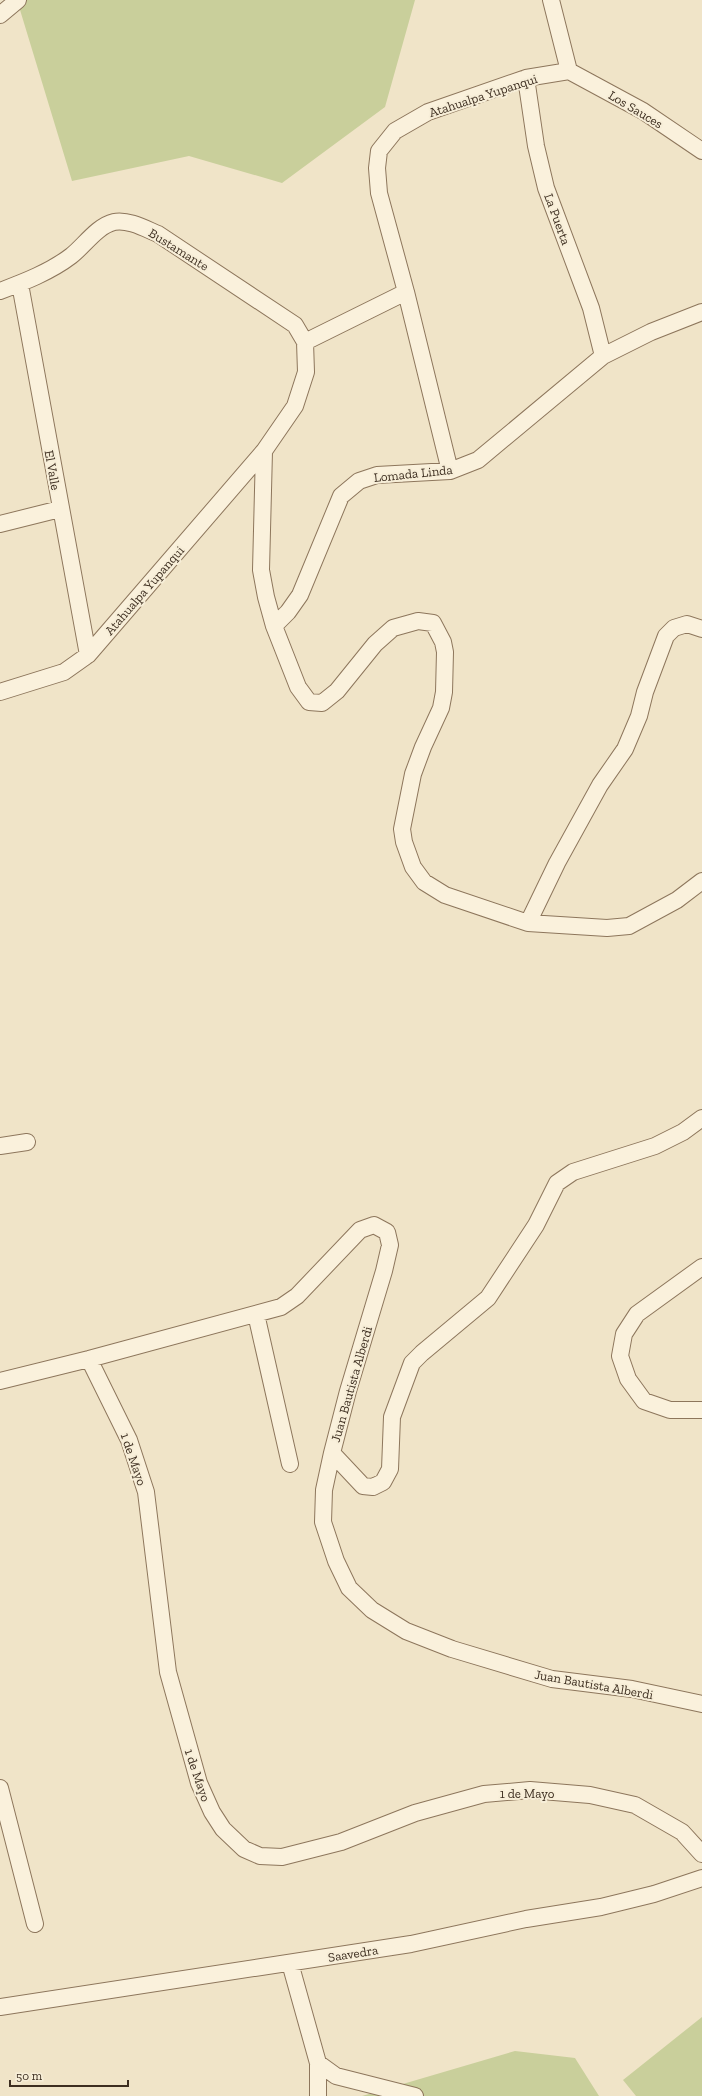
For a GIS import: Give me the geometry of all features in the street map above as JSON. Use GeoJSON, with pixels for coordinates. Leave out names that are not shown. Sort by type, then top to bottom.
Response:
{"type":"FeatureCollection","features":[{"type":"Feature","properties":{"kind":"street"},"geometry":{"type":"LineString","coordinates":[[0,15],[18,0]]}},
{"type":"Feature","properties":{"kind":"street"},"geometry":{"type":"LineString","coordinates":[[552,0],[559,36],[569,71]]}},
{"type":"Feature","properties":{"kind":"street","name":"Atahualpa Yupanqui"},"geometry":{"type":"LineString","coordinates":[[450,472],[406,292],[378,193],[377,168],[380,151],[396,131],[428,112],[526,78],[569,71]]}},
{"type":"Feature","properties":{"kind":"street","name":"Los Sauces"},"geometry":{"type":"LineString","coordinates":[[569,71],[643,111],[702,151]]}},
{"type":"Feature","properties":{"kind":"street","name":"La Puerta"},"geometry":{"type":"LineString","coordinates":[[526,78],[536,146],[546,188],[591,308],[603,356]]}},
{"type":"Feature","properties":{"kind":"street","name":"Bustamante"},"geometry":{"type":"LineString","coordinates":[[0,291],[20,284],[71,256],[98,231],[114,222],[135,224],[158,234],[295,326],[305,342]]}},
{"type":"Feature","properties":{"kind":"street","name":"El Valle"},"geometry":{"type":"LineString","coordinates":[[20,284],[88,656]]}},
{"type":"Feature","properties":{"kind":"street"},"geometry":{"type":"LineString","coordinates":[[305,342],[406,292]]}},
{"type":"Feature","properties":{"kind":"street","name":"Lomada Linda"},"geometry":{"type":"LineString","coordinates":[[274,626],[288,612],[300,595],[341,496],[358,481],[377,475],[450,472],[478,460],[603,356],[651,332],[702,312]]}},
{"type":"Feature","properties":{"kind":"street","name":"Atahualpa Yupanqui"},"geometry":{"type":"LineString","coordinates":[[0,692],[64,672],[88,656],[264,451],[295,406],[306,372],[305,342]]}},
{"type":"Feature","properties":{"kind":"street"},"geometry":{"type":"LineString","coordinates":[[264,451],[261,570],[266,597],[274,626],[298,687],[308,702],[322,703],[337,691],[375,644],[393,628],[418,621],[433,623],[443,642],[445,652],[444,692],[441,708],[423,746],[413,774],[402,829],[404,842],[413,867],[424,882],[445,895],[528,923],[607,928],[629,926],[677,900],[702,881]]}},
{"type":"Feature","properties":{"kind":"street"},"geometry":{"type":"LineString","coordinates":[[0,524],[60,509]]}},
{"type":"Feature","properties":{"kind":"street"},"geometry":{"type":"LineString","coordinates":[[528,923],[557,863],[589,804],[625,749],[639,716],[645,692],[666,636],[674,628],[687,624],[702,629]]}},
{"type":"Feature","properties":{"kind":"street"},"geometry":{"type":"LineString","coordinates":[[332,1453],[363,1486],[373,1487],[383,1482],[390,1469],[392,1417],[412,1364],[422,1352],[488,1298],[536,1225],[557,1183],[573,1172],[654,1146],[683,1132],[702,1118]]}},
{"type":"Feature","properties":{"kind":"street"},"geometry":{"type":"LineString","coordinates":[[0,1146],[27,1142]]}},
{"type":"Feature","properties":{"kind":"street","name":"Juan Bautista Alberdi"},"geometry":{"type":"LineString","coordinates":[[0,1381],[89,1359],[281,1307],[297,1296],[360,1230],[374,1225],[387,1232],[390,1245],[384,1271],[367,1324],[332,1453],[324,1490],[323,1522],[336,1561],[349,1588],[372,1610],[406,1631],[452,1649],[552,1679],[632,1690],[702,1704]]}},
{"type":"Feature","properties":{"kind":"street"},"geometry":{"type":"LineString","coordinates":[[702,1267],[637,1314],[624,1334],[620,1356],[628,1379],[644,1401],[670,1410],[702,1410]]}},
{"type":"Feature","properties":{"kind":"street"},"geometry":{"type":"LineString","coordinates":[[256,1314],[290,1464]]}},
{"type":"Feature","properties":{"kind":"street","name":"1 de Mayo"},"geometry":{"type":"LineString","coordinates":[[89,1359],[129,1440],[146,1492],[168,1672],[199,1783],[212,1812],[223,1829],[244,1849],[260,1856],[282,1857],[341,1842],[415,1813],[484,1794],[530,1790],[590,1795],[635,1805],[682,1832],[702,1854]]}},
{"type":"Feature","properties":{"kind":"street"},"geometry":{"type":"LineString","coordinates":[[0,1788],[35,1924]]}},
{"type":"Feature","properties":{"kind":"street","name":"Saavedra"},"geometry":{"type":"LineString","coordinates":[[0,2006],[411,1944],[526,1919],[601,1907],[654,1894],[702,1878]]}},
{"type":"Feature","properties":{"kind":"street"},"geometry":{"type":"LineString","coordinates":[[290,1963],[318,2063],[318,2096]]}},
{"type":"Feature","properties":{"kind":"street"},"geometry":{"type":"LineString","coordinates":[[318,2063],[336,2076],[415,2096]]}},
{"type":"Feature","properties":{"kind":"green space"},"geometry":{"type":"Polygon","coordinates":[[[17,0],[415,0],[385,107],[282,183],[189,156],[72,181],[17,0]]]}},
{"type":"Feature","properties":{"kind":"green space"},"geometry":{"type":"Polygon","coordinates":[[[702,2017],[702,2096],[636,2096],[623,2080],[702,2017]]]}},
{"type":"Feature","properties":{"kind":"green space"},"geometry":{"type":"Polygon","coordinates":[[[515,2051],[575,2058],[599,2096],[362,2096],[515,2051]]]}}]}
